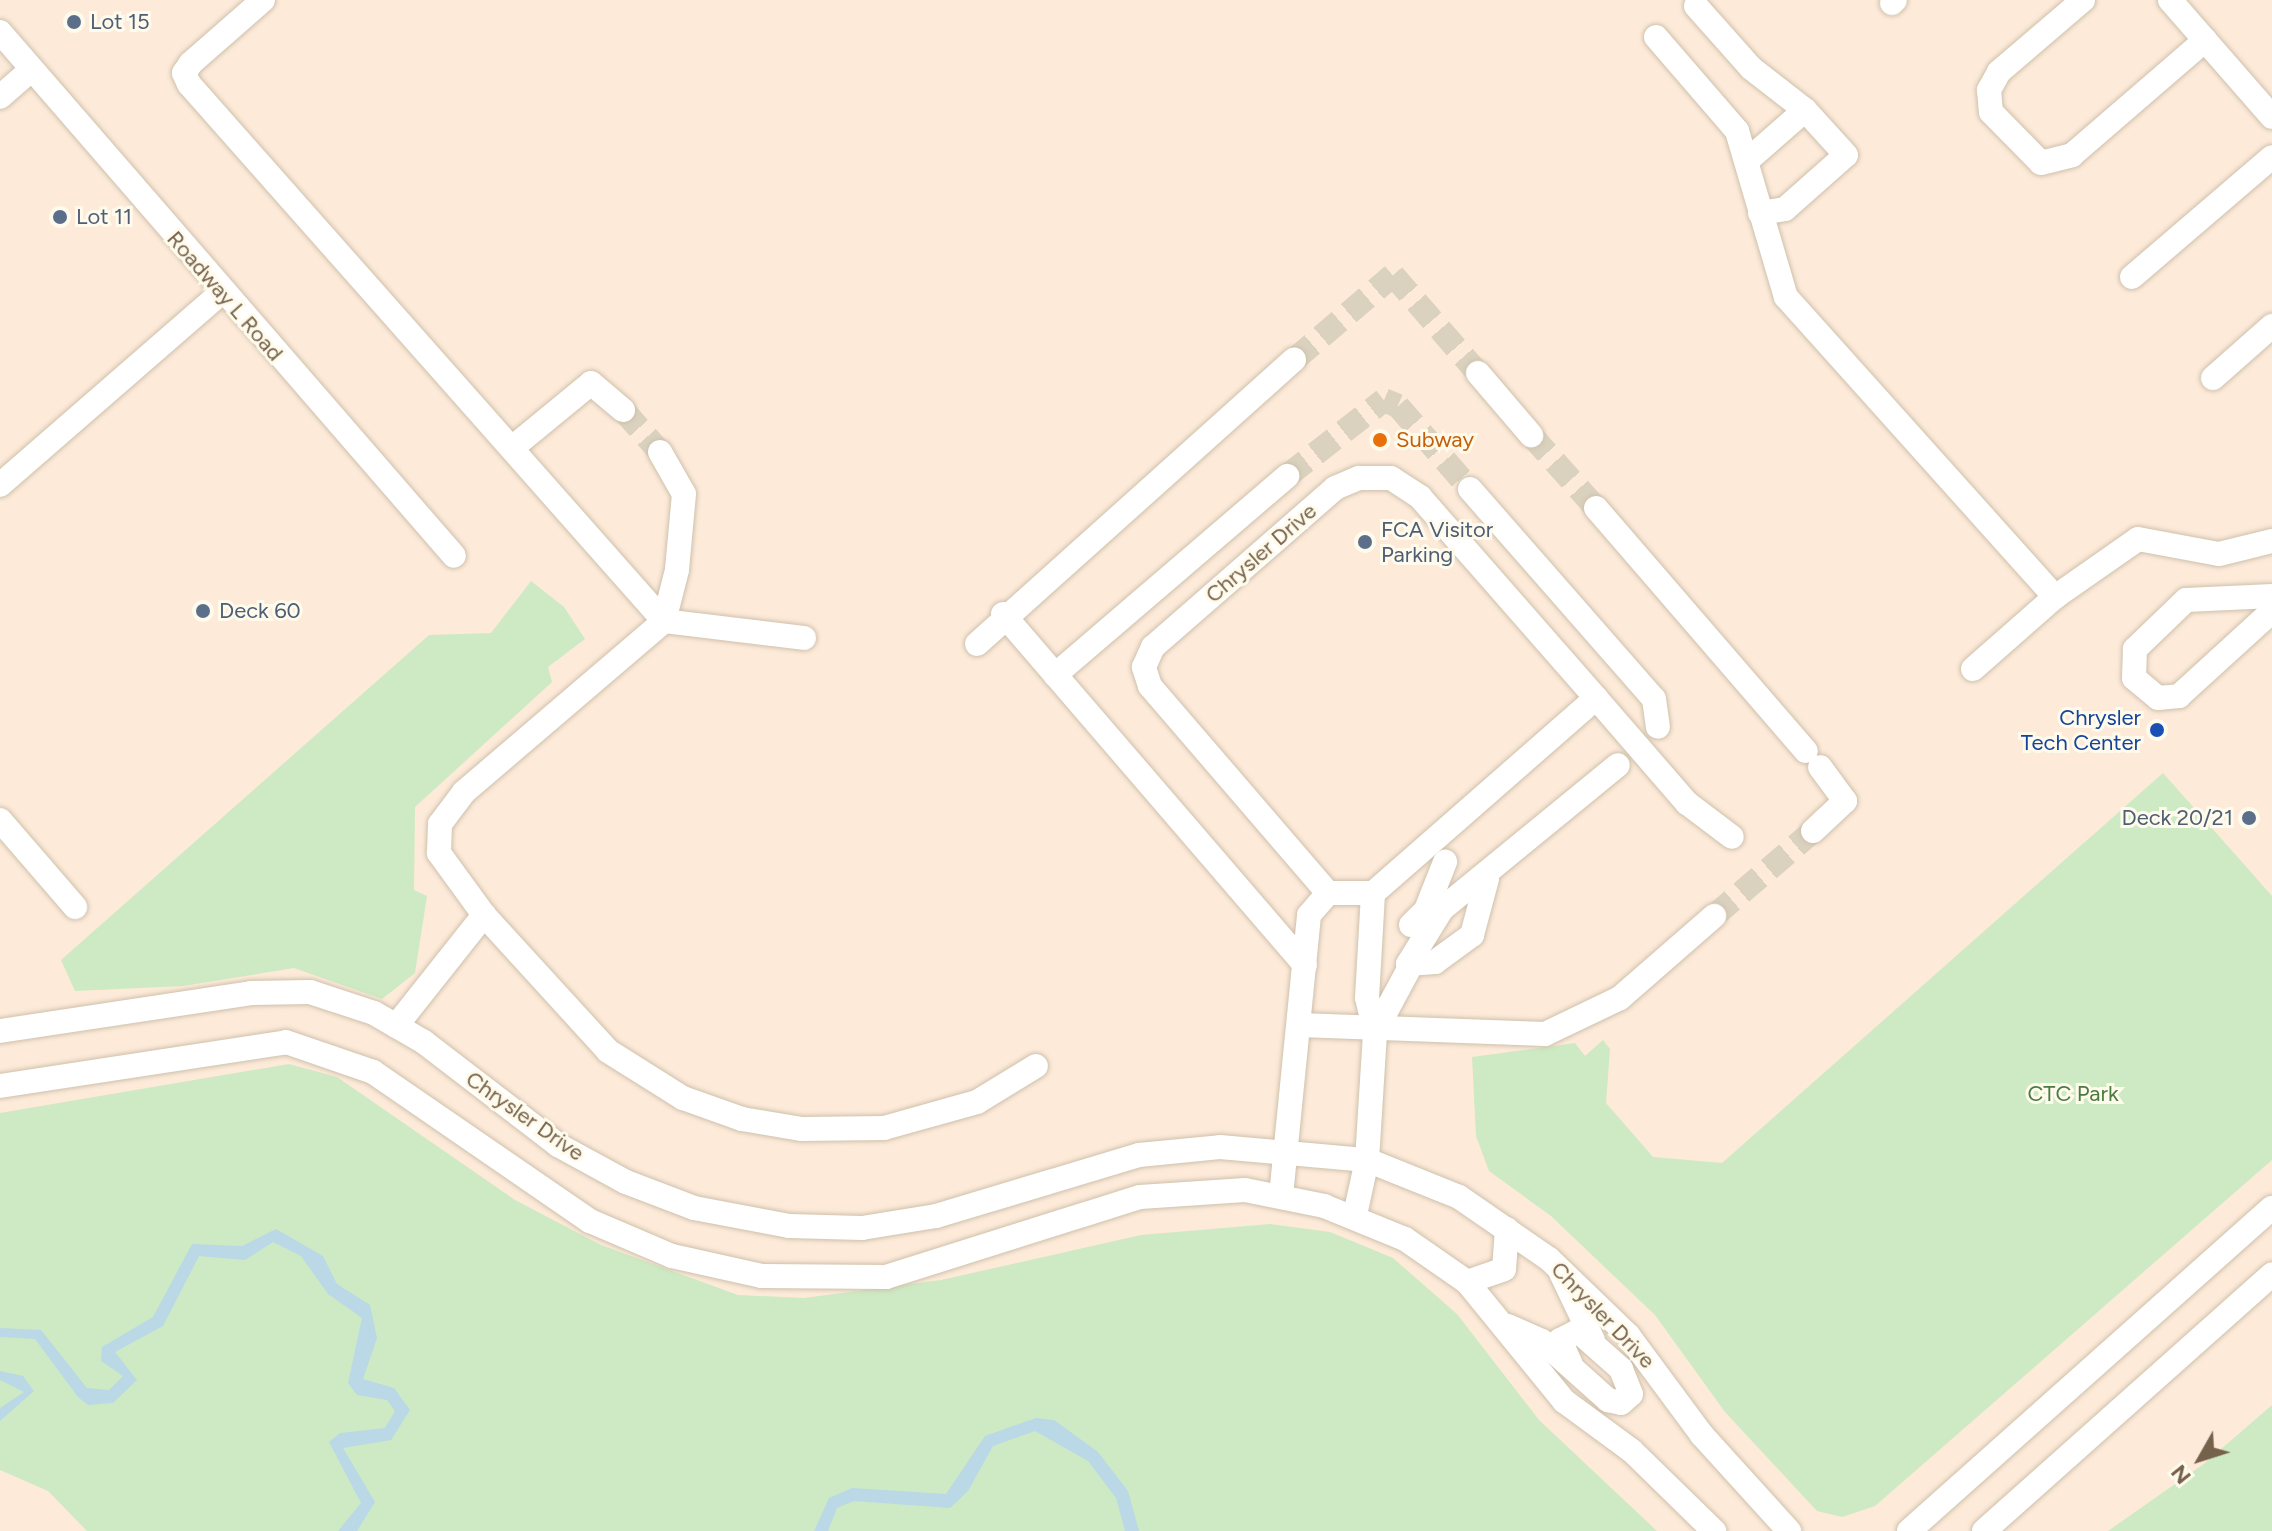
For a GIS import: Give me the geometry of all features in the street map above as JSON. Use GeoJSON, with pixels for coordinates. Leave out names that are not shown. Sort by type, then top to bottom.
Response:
{"type":"FeatureCollection","features":[{"type":"Feature","properties":{"kind":"street"},"geometry":{"type":"LineString","coordinates":[[263,0],[191,63],[184,73],[189,84],[664,621],[804,638]]}},
{"type":"Feature","properties":{"kind":"street"},"geometry":{"type":"LineString","coordinates":[[2083,0],[1999,72],[1989,90],[1991,112],[2041,163],[2072,155],[2205,40]]}},
{"type":"Feature","properties":{"kind":"street"},"geometry":{"type":"LineString","coordinates":[[2170,0],[2272,117]]}},
{"type":"Feature","properties":{"kind":"street"},"geometry":{"type":"LineString","coordinates":[[1696,6],[1751,68],[1805,110],[1846,155],[1785,209],[1760,213]]}},
{"type":"Feature","properties":{"kind":"street","name":"Roadway L Road"},"geometry":{"type":"LineString","coordinates":[[0,32],[221,293],[454,556]]}},
{"type":"Feature","properties":{"kind":"street"},"geometry":{"type":"LineString","coordinates":[[1656,37],[1729,118],[1747,161],[1786,297],[2055,597]]}},
{"type":"Feature","properties":{"kind":"street"},"geometry":{"type":"LineString","coordinates":[[0,97],[31,70]]}},
{"type":"Feature","properties":{"kind":"street"},"geometry":{"type":"LineString","coordinates":[[1747,161],[1805,110]]}},
{"type":"Feature","properties":{"kind":"street"},"geometry":{"type":"LineString","coordinates":[[2132,277],[2272,157]]}},
{"type":"Feature","properties":{"kind":"street"},"geometry":{"type":"LineString","coordinates":[[0,485],[221,293]]}},
{"type":"Feature","properties":{"kind":"street"},"geometry":{"type":"LineString","coordinates":[[2213,378],[2272,326]]}},
{"type":"Feature","properties":{"kind":"street"},"geometry":{"type":"LineString","coordinates":[[977,644],[1003,614],[1294,360]]}},
{"type":"Feature","properties":{"kind":"street"},"geometry":{"type":"LineString","coordinates":[[1478,373],[1531,435]]}},
{"type":"Feature","properties":{"kind":"street"},"geometry":{"type":"LineString","coordinates":[[512,448],[591,383],[623,410]]}},
{"type":"Feature","properties":{"kind":"street"},"geometry":{"type":"LineString","coordinates":[[660,452],[684,494],[677,570],[664,621],[446,811],[439,853],[484,915],[608,1051],[683,1098],[742,1119],[802,1129],[884,1128],[977,1102],[1036,1066]]}},
{"type":"Feature","properties":{"kind":"street"},"geometry":{"type":"LineString","coordinates":[[1055,675],[1287,476]]}},
{"type":"Feature","properties":{"kind":"street","name":"Chrysler Drive"},"geometry":{"type":"LineString","coordinates":[[1328,893],[1150,686],[1144,667],[1153,647],[1335,488],[1359,478],[1391,478],[1420,497],[1687,803],[1732,837]]}},
{"type":"Feature","properties":{"kind":"street"},"geometry":{"type":"LineString","coordinates":[[1470,489],[1654,699],[1658,727]]}},
{"type":"Feature","properties":{"kind":"street"},"geometry":{"type":"LineString","coordinates":[[1596,508],[1813,759],[1845,801],[1813,831]]}},
{"type":"Feature","properties":{"kind":"street"},"geometry":{"type":"LineString","coordinates":[[1973,669],[2055,597],[2138,539],[2219,554],[2272,541]]}},
{"type":"Feature","properties":{"kind":"street"},"geometry":{"type":"LineString","coordinates":[[2272,596],[2186,600],[2135,649],[2134,678],[2158,698],[2179,696],[2272,611]]}},
{"type":"Feature","properties":{"kind":"street"},"geometry":{"type":"LineString","coordinates":[[1003,614],[1305,965]]}},
{"type":"Feature","properties":{"kind":"street"},"geometry":{"type":"LineString","coordinates":[[1281,1196],[1291,1150],[1309,915],[1328,893],[1373,893],[1596,698]]}},
{"type":"Feature","properties":{"kind":"street"},"geometry":{"type":"LineString","coordinates":[[1375,1032],[1402,973],[1442,909],[1482,895],[1618,765]]}},
{"type":"Feature","properties":{"kind":"street"},"geometry":{"type":"LineString","coordinates":[[0,820],[75,907]]}},
{"type":"Feature","properties":{"kind":"street"},"geometry":{"type":"LineString","coordinates":[[1402,973],[1400,941],[1426,910],[1445,862]]}},
{"type":"Feature","properties":{"kind":"street"},"geometry":{"type":"LineString","coordinates":[[1355,1215],[1367,1160],[1375,1032],[1367,998],[1373,893]]}},
{"type":"Feature","properties":{"kind":"street"},"geometry":{"type":"LineString","coordinates":[[1402,973],[1446,958],[1472,935],[1482,895]]}},
{"type":"Feature","properties":{"kind":"street"},"geometry":{"type":"LineString","coordinates":[[396,1026],[484,915]]}},
{"type":"Feature","properties":{"kind":"street"},"geometry":{"type":"LineString","coordinates":[[1300,1025],[1375,1032],[1524,1038],[1568,1027],[1620,998],[1714,916]]}},
{"type":"Feature","properties":{"kind":"street","name":"Chrysler Drive"},"geometry":{"type":"LineString","coordinates":[[0,1031],[280,992],[310,992],[396,1026],[558,1145],[626,1182],[694,1208],[789,1226],[862,1228],[936,1216],[1139,1155],[1291,1150],[1367,1160],[1459,1197],[1560,1269],[1628,1335],[1682,1407],[1789,1531]]}},
{"type":"Feature","properties":{"kind":"street"},"geometry":{"type":"LineString","coordinates":[[0,1086],[286,1042],[373,1072],[590,1221],[672,1256],[762,1276],[886,1277],[1140,1197],[1245,1190],[1355,1215],[1467,1282],[1507,1326],[1564,1401],[1632,1451],[1714,1531]]}},
{"type":"Feature","properties":{"kind":"street"},"geometry":{"type":"LineString","coordinates":[[1909,1531],[2272,1208]]}},
{"type":"Feature","properties":{"kind":"street"},"geometry":{"type":"LineString","coordinates":[[1467,1282],[1504,1269],[1507,1229]]}},
{"type":"Feature","properties":{"kind":"street"},"geometry":{"type":"LineString","coordinates":[[1560,1269],[1595,1342]]}},
{"type":"Feature","properties":{"kind":"street"},"geometry":{"type":"LineString","coordinates":[[1984,1531],[2272,1274]]}},
{"type":"Feature","properties":{"kind":"street"},"geometry":{"type":"LineString","coordinates":[[1507,1326],[1571,1365]]}},
{"type":"Feature","properties":{"kind":"street"},"geometry":{"type":"LineString","coordinates":[[1632,1451],[1597,1393],[1571,1365],[1561,1348],[1564,1334],[1578,1331],[1595,1342],[1621,1369],[1682,1407]]}},
{"type":"Feature","properties":{"kind":"street"},"geometry":{"type":"LineString","coordinates":[[1597,1393],[1615,1403],[1627,1400],[1631,1387],[1621,1369]]}},
{"type":"Feature","properties":{"kind":"shaded area"},"geometry":{"type":"Polygon","coordinates":[[[0,0],[2272,0],[2272,1531],[0,1531],[0,0]]]}},
{"type":"Feature","properties":{"kind":"green space"},"geometry":{"type":"Polygon","coordinates":[[[531,581],[564,607],[585,639],[548,667],[552,682],[415,807],[414,890],[427,896],[415,973],[382,999],[294,968],[183,986],[75,991],[61,960],[429,635],[491,633],[531,581]]]}},
{"type":"Feature","properties":{"kind":"green space","name":"CTC Park"},"geometry":{"type":"Polygon","coordinates":[[[2163,773],[2272,896],[2272,1160],[1875,1506],[1842,1517],[1817,1511],[1725,1412],[1655,1315],[1551,1216],[1489,1171],[1476,1136],[1472,1057],[1575,1043],[1585,1056],[1603,1040],[1610,1049],[1606,1103],[1653,1157],[1722,1163],[2163,773]]]}},
{"type":"Feature","properties":{"kind":"green space"},"geometry":{"type":"Polygon","coordinates":[[[289,1064],[337,1077],[515,1200],[601,1245],[738,1295],[804,1298],[941,1280],[1141,1235],[1270,1224],[1330,1232],[1393,1258],[1457,1314],[1539,1420],[1657,1531],[87,1531],[48,1491],[0,1470],[0,1113],[289,1064]]]}},
{"type":"Feature","properties":{"kind":"green space"},"geometry":{"type":"Polygon","coordinates":[[[2272,1405],[2272,1531],[2108,1531],[2205,1463],[2272,1405]]]}},
{"type":"Feature","properties":{"kind":"water"},"geometry":{"type":"Polygon","coordinates":[[[276,1229],[323,1256],[337,1284],[370,1305],[377,1338],[363,1379],[394,1388],[410,1410],[391,1440],[343,1448],[375,1502],[357,1531],[338,1531],[361,1503],[329,1442],[340,1433],[385,1428],[395,1411],[387,1400],[357,1395],[348,1383],[362,1318],[328,1294],[301,1256],[273,1242],[245,1260],[199,1256],[163,1326],[115,1352],[137,1380],[113,1403],[88,1405],[78,1397],[35,1339],[0,1337],[0,1328],[41,1330],[87,1388],[109,1390],[123,1376],[101,1361],[102,1347],[153,1317],[192,1244],[242,1246],[276,1229]]]}},
{"type":"Feature","properties":{"kind":"water"},"geometry":{"type":"Polygon","coordinates":[[[0,1371],[23,1376],[34,1391],[0,1421],[0,1408],[24,1392],[0,1380],[0,1371]]]}},
{"type":"Feature","properties":{"kind":"water"},"geometry":{"type":"Polygon","coordinates":[[[1036,1418],[1054,1420],[1098,1452],[1128,1491],[1139,1531],[1125,1531],[1116,1498],[1088,1461],[1035,1431],[993,1446],[968,1491],[950,1508],[854,1501],[837,1508],[828,1531],[814,1531],[829,1498],[852,1488],[946,1494],[985,1436],[1036,1418]]]}},
{"type":"Feature","properties":{"kind":"tunnel"},"geometry":{"type":"LineString","coordinates":[[1294,360],[1393,275],[1478,373]]}},
{"type":"Feature","properties":{"kind":"tunnel"},"geometry":{"type":"LineString","coordinates":[[1287,476],[1384,400],[1398,406],[1470,489]]}},
{"type":"Feature","properties":{"kind":"tunnel"},"geometry":{"type":"LineString","coordinates":[[623,410],[660,452]]}},
{"type":"Feature","properties":{"kind":"tunnel"},"geometry":{"type":"LineString","coordinates":[[1531,435],[1596,508]]}},
{"type":"Feature","properties":{"kind":"tunnel"},"geometry":{"type":"LineString","coordinates":[[1714,916],[1813,831]]}},
{"type":"Feature","properties":{"kind":"place","name":"Lot 15"},"geometry":{"type":"Point","coordinates":[74,22]}},
{"type":"Feature","properties":{"kind":"place","name":"Lot 11"},"geometry":{"type":"Point","coordinates":[60,217]}},
{"type":"Feature","properties":{"kind":"place","name":"Subway"},"geometry":{"type":"Point","coordinates":[1380,440]}},
{"type":"Feature","properties":{"kind":"place","name":"FCA Visitor Parking"},"geometry":{"type":"Point","coordinates":[1365,542]}},
{"type":"Feature","properties":{"kind":"place","name":"Deck 60"},"geometry":{"type":"Point","coordinates":[203,611]}},
{"type":"Feature","properties":{"kind":"place","name":"Chrysler Tech Center"},"geometry":{"type":"Point","coordinates":[2157,730]}},
{"type":"Feature","properties":{"kind":"place","name":"Deck 20/21"},"geometry":{"type":"Point","coordinates":[2249,818]}}]}
